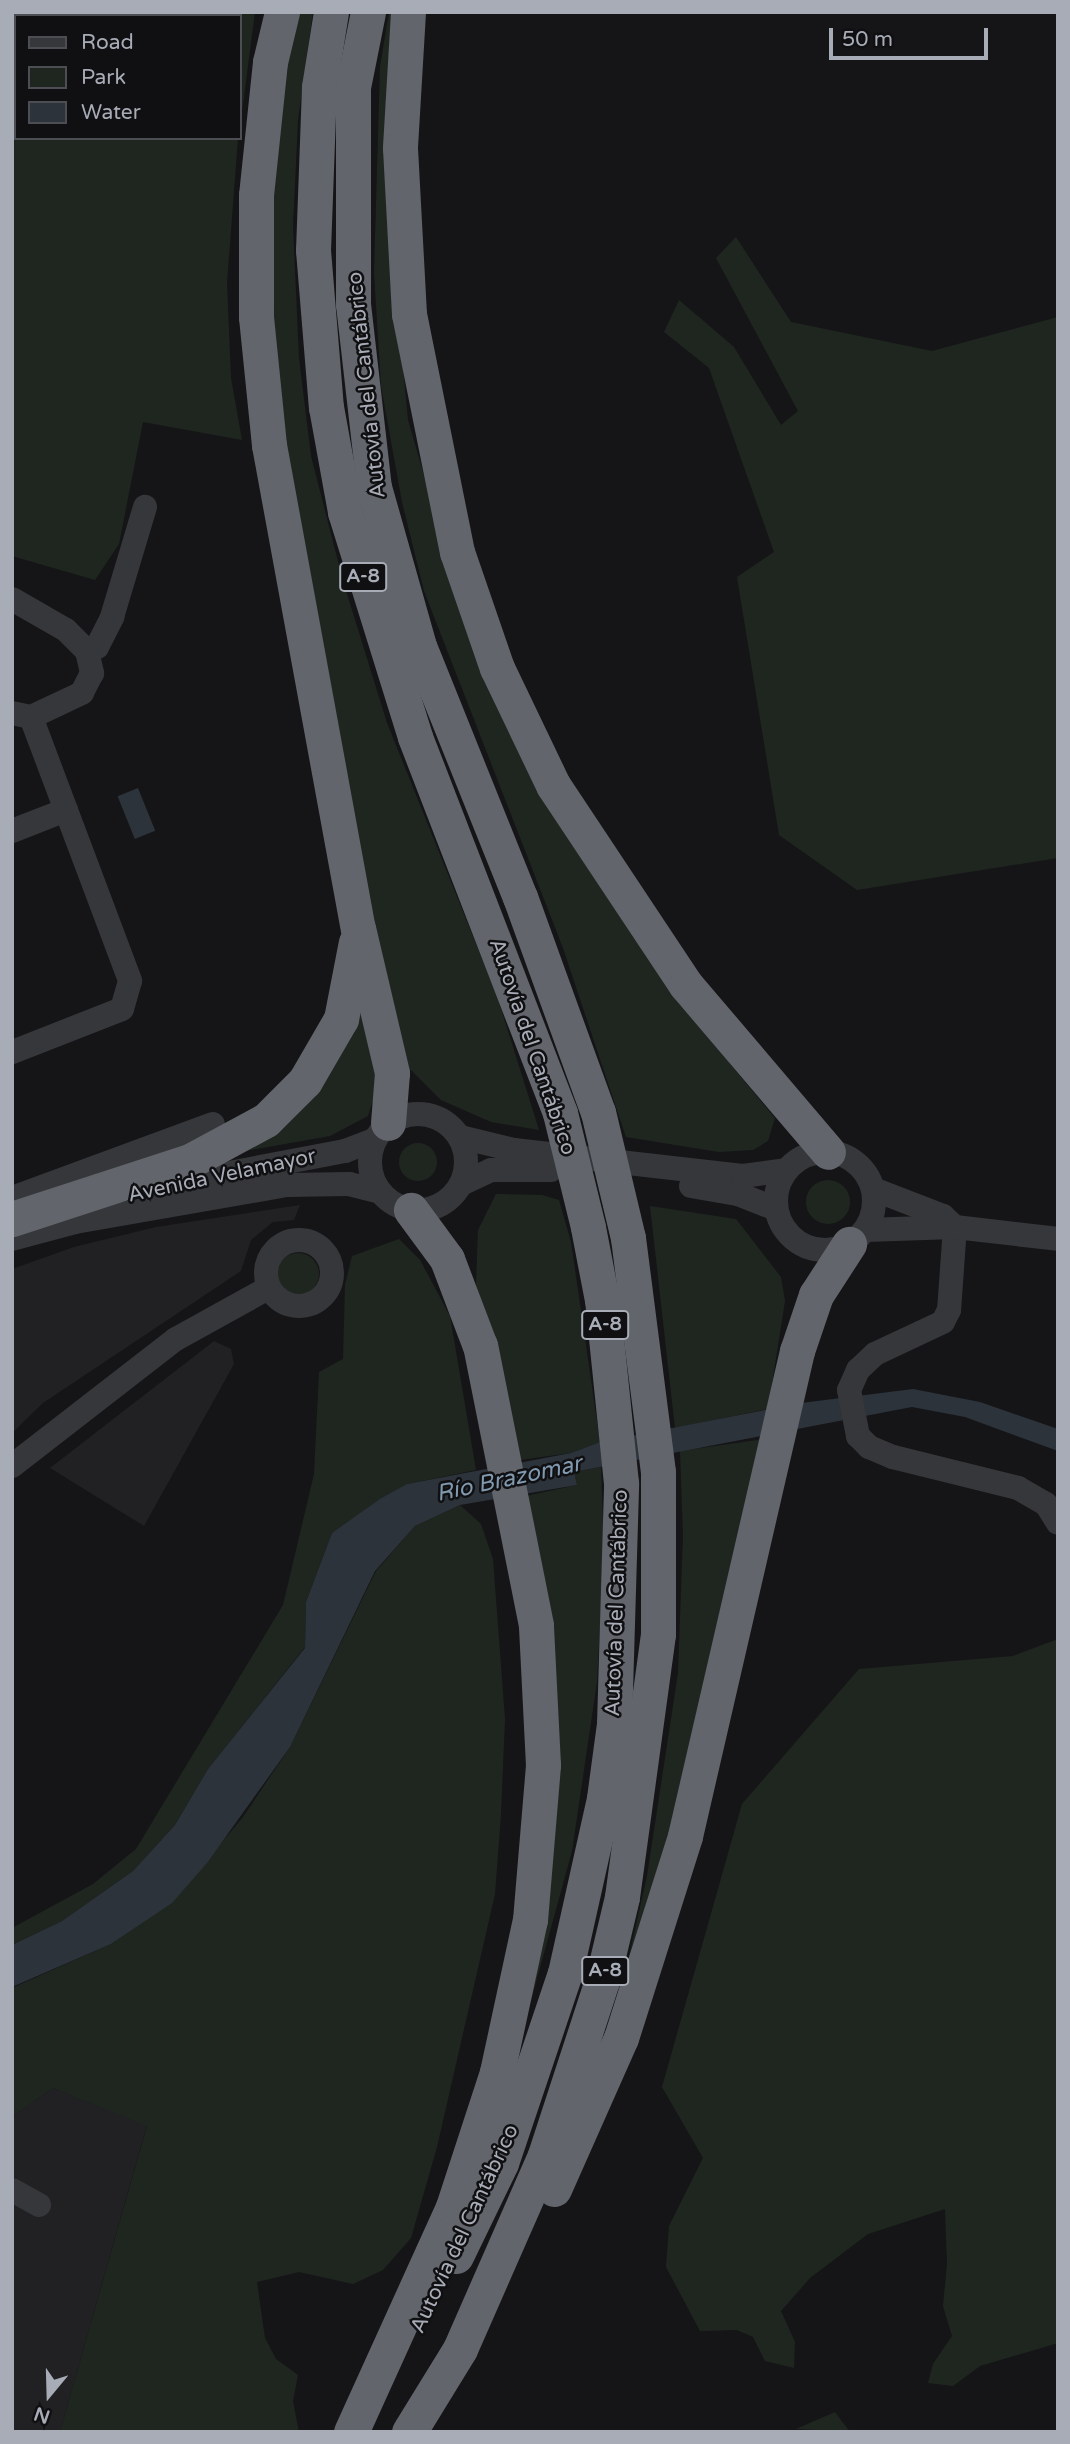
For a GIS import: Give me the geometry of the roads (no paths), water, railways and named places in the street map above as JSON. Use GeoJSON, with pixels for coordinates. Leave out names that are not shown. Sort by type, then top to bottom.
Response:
{"type":"FeatureCollection","features":[{"type":"Feature","properties":{"kind":"highway"},"geometry":{"type":"LineString","coordinates":[[282,12],[270,62],[256,195],[256,317],[269,445],[358,928],[392,1073],[381,1132]]}},
{"type":"Feature","properties":{"kind":"highway","name":"Autovía del Cantábrico"},"geometry":{"type":"LineString","coordinates":[[331,12],[319,87],[313,250],[326,407],[345,512],[415,737],[560,1113],[588,1227],[616,1424],[621,1483],[614,1724],[604,1798],[565,1973],[501,2162],[427,2318],[353,2432]]}},
{"type":"Feature","properties":{"kind":"highway","name":"Autovía del Cantábrico"},"geometry":{"type":"LineString","coordinates":[[368,12],[353,87],[353,304],[374,487],[419,646],[520,897],[598,1112],[628,1238],[658,1472],[658,1634],[622,1897],[602,1981],[545,2155],[460,2349],[409,2432]]}},
{"type":"Feature","properties":{"kind":"highway"},"geometry":{"type":"LineString","coordinates":[[408,12],[400,148],[409,314],[457,552],[497,668],[553,785],[686,985],[828,1152]]}},
{"type":"Feature","properties":{"kind":"highway"},"geometry":{"type":"LineString","coordinates":[[12,1219],[192,1160],[266,1120],[305,1081],[341,1019],[358,928]]}},
{"type":"Feature","properties":{"kind":"highway"},"geometry":{"type":"LineString","coordinates":[[353,2432],[453,2207],[497,2072],[530,1920],[543,1765],[536,1625],[505,1458],[480,1346],[463,1296],[436,1242],[411,1210]]}},
{"type":"Feature","properties":{"kind":"highway"},"geometry":{"type":"LineString","coordinates":[[460,2349],[560,2179],[621,2038],[685,1836],[775,1454],[786,1395],[816,1295],[857,1237]]}},
{"type":"Feature","properties":{"kind":"street"},"geometry":{"type":"LineString","coordinates":[[87,651],[96,647],[112,617],[145,507]]}},
{"type":"Feature","properties":{"kind":"street"},"geometry":{"type":"LineString","coordinates":[[12,599],[39,611],[87,651],[92,673],[82,693],[22,715],[66,810],[130,981],[128,996],[122,1009],[12,1052]]}},
{"type":"Feature","properties":{"kind":"street"},"geometry":{"type":"LineString","coordinates":[[12,831],[66,810]]}},
{"type":"Feature","properties":{"kind":"street"},"geometry":{"type":"LineString","coordinates":[[776,1209],[721,1190],[537,1168],[491,1170],[461,1184],[440,1206],[411,1210],[398,1207],[378,1191],[369,1166],[381,1132],[413,1114],[440,1119],[460,1137],[514,1150],[743,1176],[786,1170],[812,1153],[828,1152],[856,1163],[873,1189],[874,1203],[857,1237]]}},
{"type":"Feature","properties":{"kind":"street","name":"Avenida Velamayor"},"geometry":{"type":"LineString","coordinates":[[12,1198],[213,1124]]}},
{"type":"Feature","properties":{"kind":"street","name":"Avenida Velamayor"},"geometry":{"type":"LineString","coordinates":[[75,1222],[103,1201],[205,1175],[345,1152],[381,1132]]}},
{"type":"Feature","properties":{"kind":"street"},"geometry":{"type":"LineString","coordinates":[[460,1137],[466,1161],[461,1184]]}},
{"type":"Feature","properties":{"kind":"street"},"geometry":{"type":"LineString","coordinates":[[786,1170],[779,1182],[776,1209],[780,1222],[797,1242],[823,1250],[857,1237],[955,1227],[1058,1239]]}},
{"type":"Feature","properties":{"kind":"street","name":"Avenida Velamayor"},"geometry":{"type":"LineString","coordinates":[[12,1239],[75,1222],[287,1185],[349,1184],[378,1191]]}},
{"type":"Feature","properties":{"kind":"street"},"geometry":{"type":"LineString","coordinates":[[873,1189],[943,1216],[955,1227]]}},
{"type":"Feature","properties":{"kind":"street"},"geometry":{"type":"LineString","coordinates":[[955,1227],[950,1255],[954,1281],[943,1322],[875,1354],[858,1370],[849,1390],[858,1436],[869,1447],[893,1457],[1018,1488],[1046,1504],[1058,1523]]}},
{"type":"Feature","properties":{"kind":"street"},"geometry":{"type":"LineString","coordinates":[[12,1466],[176,1339],[268,1288]]}},
{"type":"Feature","properties":{"kind":"street"},"geometry":{"type":"LineString","coordinates":[[12,2190],[39,2205]]}},
{"type":"Feature","properties":{"kind":"water"},"geometry":{"type":"Polygon","coordinates":[[[138,788],[155,831],[135,839],[118,796],[138,788]]]}},
{"type":"Feature","properties":{"kind":"water","name":"Río Brazomar"},"geometry":{"type":"Polygon","coordinates":[[[913,1389],[980,1402],[1058,1429],[1058,1451],[965,1417],[912,1407],[574,1472],[577,1485],[460,1505],[415,1526],[375,1571],[290,1747],[207,1863],[172,1903],[111,1944],[12,1987],[12,1945],[62,1921],[133,1871],[175,1825],[208,1769],[305,1648],[306,1602],[332,1533],[380,1499],[407,1484],[571,1453],[600,1442],[801,1403],[913,1389]]]}}]}
